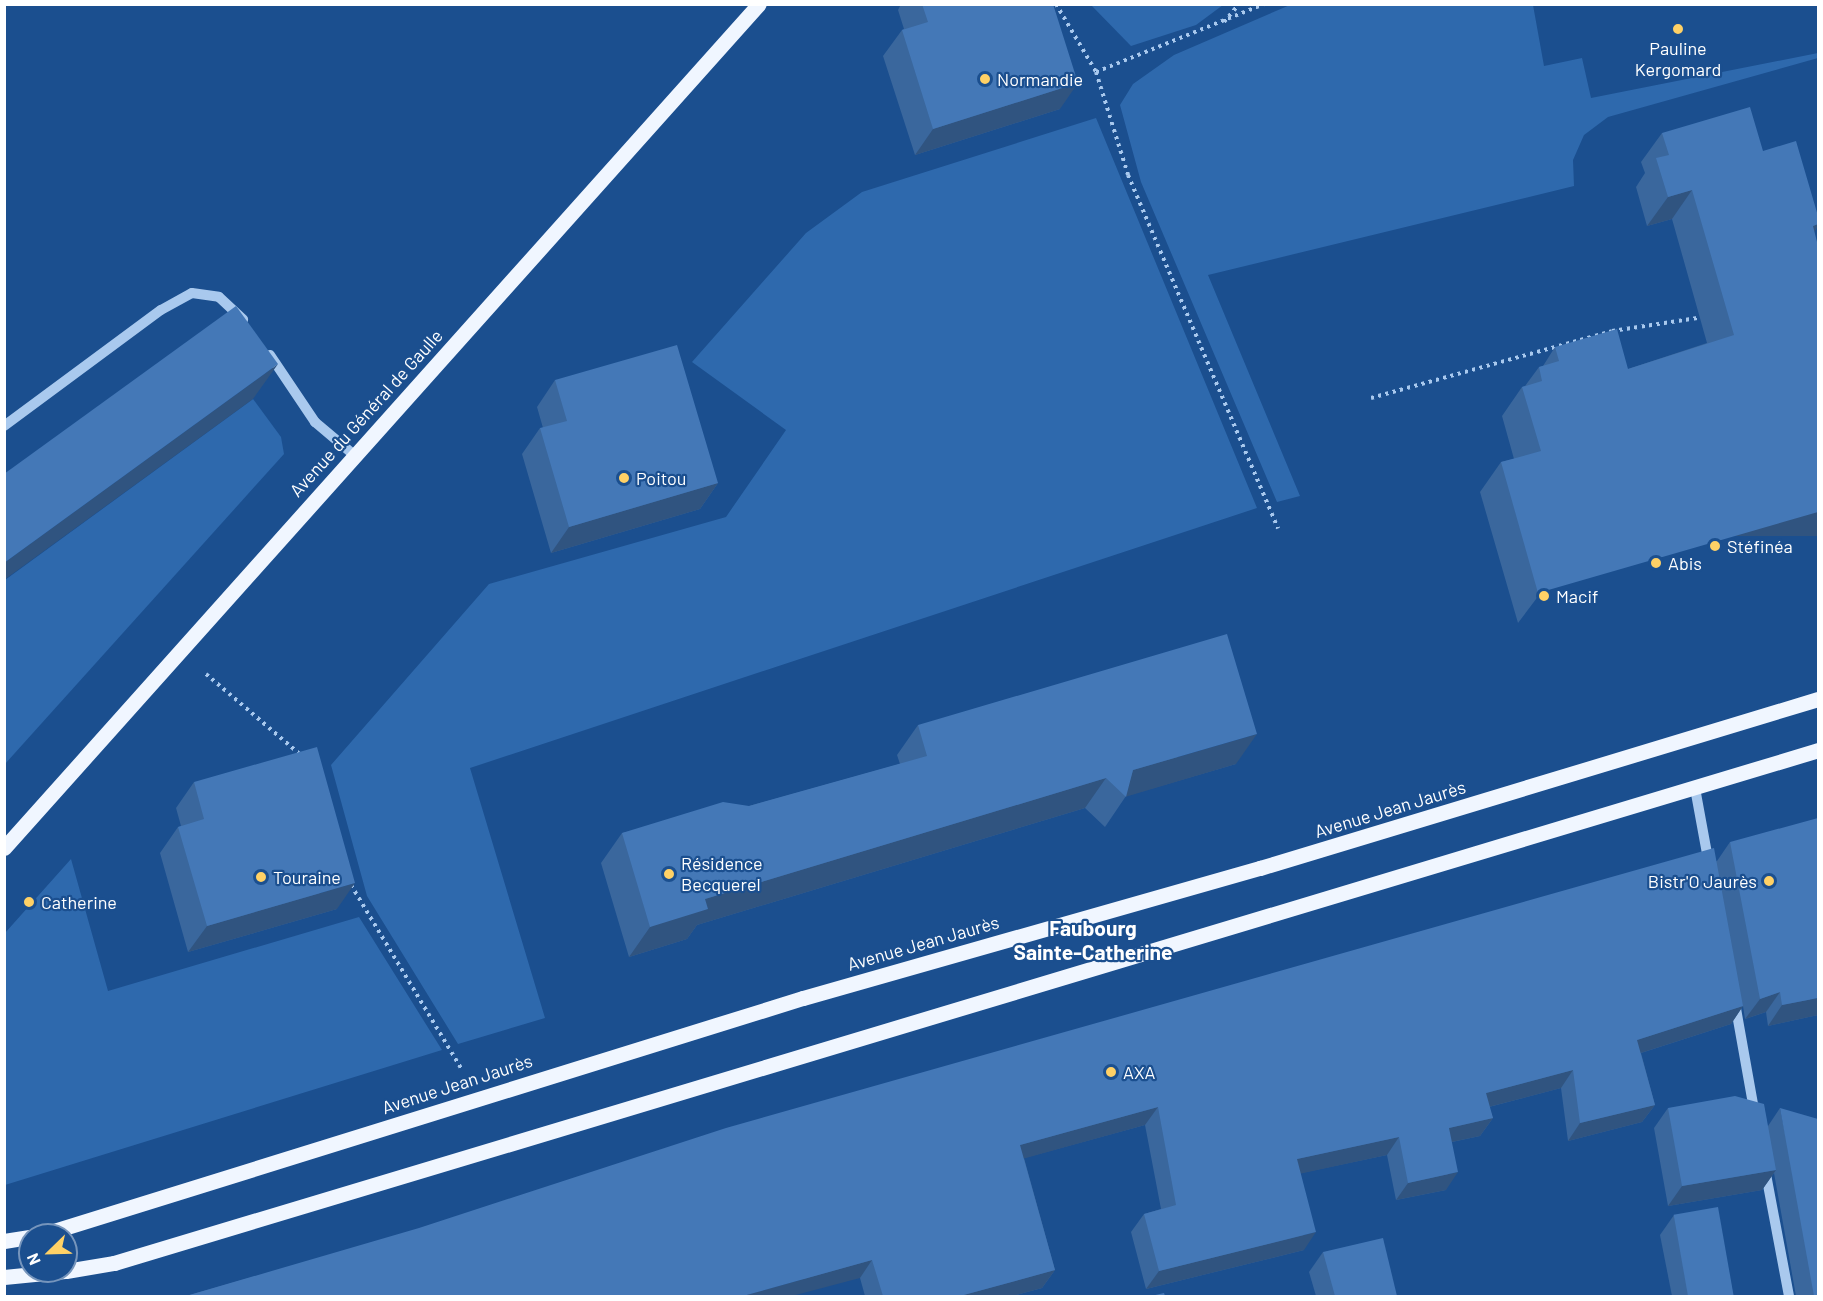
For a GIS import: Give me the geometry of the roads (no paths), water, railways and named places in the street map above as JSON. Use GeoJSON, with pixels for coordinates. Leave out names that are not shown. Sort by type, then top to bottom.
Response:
{"type":"FeatureCollection","features":[{"type":"Feature","properties":{"kind":"main road","name":"Avenue du Général de Gaulle"},"geometry":{"type":"LineString","coordinates":[[4,848],[759,4]]}},
{"type":"Feature","properties":{"kind":"main road","name":"Avenue Jean Jaurès"},"geometry":{"type":"LineString","coordinates":[[78,1223],[474,1100],[1818,699]]}},
{"type":"Feature","properties":{"kind":"main road"},"geometry":{"type":"LineString","coordinates":[[78,1269],[114,1263],[1818,750]]}},
{"type":"Feature","properties":{"kind":"street"},"geometry":{"type":"LineString","coordinates":[[4,426],[161,310],[192,294],[219,297],[251,329]]}},
{"type":"Feature","properties":{"kind":"street"},"geometry":{"type":"LineString","coordinates":[[263,345],[315,422],[354,455]]}},
{"type":"Feature","properties":{"kind":"street"},"geometry":{"type":"LineString","coordinates":[[1695,788],[1712,880]]}},
{"type":"Feature","properties":{"kind":"street"},"geometry":{"type":"LineString","coordinates":[[1731,984],[1757,1123]]}},
{"type":"Feature","properties":{"kind":"street"},"geometry":{"type":"LineString","coordinates":[[1763,1158],[1789,1296]]}},
{"type":"Feature","properties":{"kind":"place","name":"Pauline Kergomard"},"geometry":{"type":"Point","coordinates":[1678,29]}},
{"type":"Feature","properties":{"kind":"place","name":"Normandie"},"geometry":{"type":"Point","coordinates":[985,79]}},
{"type":"Feature","properties":{"kind":"place","name":"Poitou"},"geometry":{"type":"Point","coordinates":[624,478]}},
{"type":"Feature","properties":{"kind":"place","name":"Stéfinéa"},"geometry":{"type":"Point","coordinates":[1715,546]}},
{"type":"Feature","properties":{"kind":"place","name":"Abis"},"geometry":{"type":"Point","coordinates":[1656,563]}},
{"type":"Feature","properties":{"kind":"place","name":"Macif"},"geometry":{"type":"Point","coordinates":[1544,596]}},
{"type":"Feature","properties":{"kind":"place","name":"Résidence Becquerel"},"geometry":{"type":"Point","coordinates":[669,874]}},
{"type":"Feature","properties":{"kind":"place","name":"Touraine"},"geometry":{"type":"Point","coordinates":[261,877]}},
{"type":"Feature","properties":{"kind":"place","name":"Bistr'O Jaurès"},"geometry":{"type":"Point","coordinates":[1769,881]}},
{"type":"Feature","properties":{"kind":"place","name":"Catherine"},"geometry":{"type":"Point","coordinates":[29,902]}},
{"type":"Feature","properties":{"kind":"place","name":"AXA"},"geometry":{"type":"Point","coordinates":[1111,1072]}},
{"type":"Feature","properties":{"kind":"district","name":"Faubourg Sainte-Catherine"},"geometry":{"type":"Point","coordinates":[1093,940]}}]}
